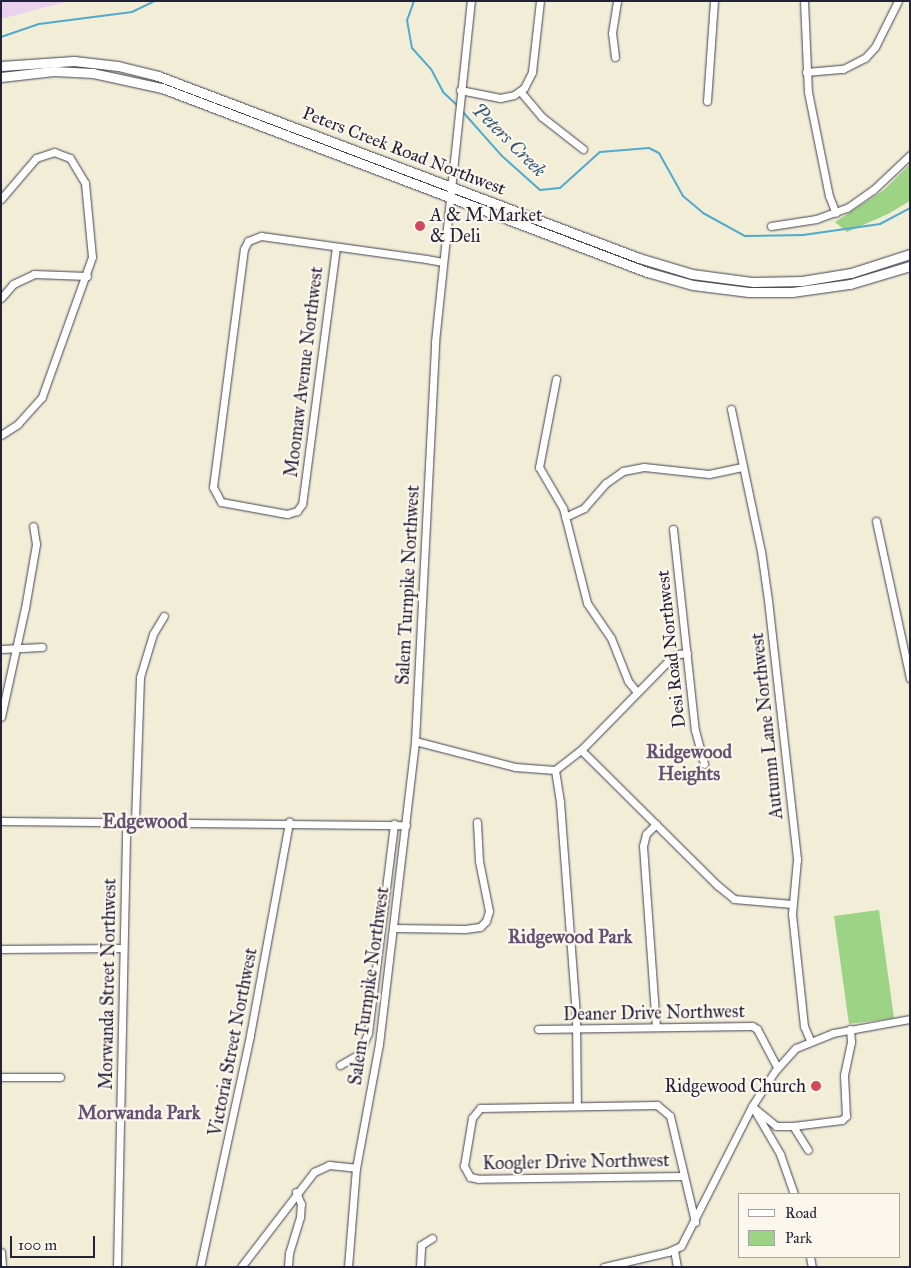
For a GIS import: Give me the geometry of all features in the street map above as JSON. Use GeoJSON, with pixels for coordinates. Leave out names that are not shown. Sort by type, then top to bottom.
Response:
{"type":"FeatureCollection","features":[{"type":"Feature","properties":{"kind":"main road","name":"Peters Creek Road Northwest"},"geometry":{"type":"LineString","coordinates":[[1,66],[74,61],[140,71],[639,258],[714,278],[753,282],[802,281],[851,274],[910,254]]}},
{"type":"Feature","properties":{"kind":"main road","name":"Peters Creek Road Northwest"},"geometry":{"type":"LineString","coordinates":[[1,77],[72,71],[137,81],[647,272],[708,288],[772,293],[817,290],[850,284],[910,266]]}},
{"type":"Feature","properties":{"kind":"street","name":"Salem Turnpike Northwest"},"geometry":{"type":"LineString","coordinates":[[348,1267],[356,1168],[376,1061],[415,741],[435,342],[471,1]]}},
{"type":"Feature","properties":{"kind":"street"},"geometry":{"type":"LineString","coordinates":[[460,92],[500,98],[520,91],[532,72],[540,1]]}},
{"type":"Feature","properties":{"kind":"street"},"geometry":{"type":"LineString","coordinates":[[615,57],[612,33],[617,1]]}},
{"type":"Feature","properties":{"kind":"street"},"geometry":{"type":"LineString","coordinates":[[707,101],[714,1]]}},
{"type":"Feature","properties":{"kind":"street"},"geometry":{"type":"LineString","coordinates":[[804,1],[806,72],[829,196],[836,213]]}},
{"type":"Feature","properties":{"kind":"street"},"geometry":{"type":"LineString","coordinates":[[806,72],[843,69],[865,58],[875,47],[898,1]]}},
{"type":"Feature","properties":{"kind":"street"},"geometry":{"type":"LineString","coordinates":[[520,91],[542,117],[583,149]]}},
{"type":"Feature","properties":{"kind":"street"},"geometry":{"type":"LineString","coordinates":[[1,199],[36,158],[54,152],[70,158],[82,175],[87,198],[92,257],[87,276],[42,397],[28,415],[2,435]]}},
{"type":"Feature","properties":{"kind":"street"},"geometry":{"type":"LineString","coordinates":[[771,226],[802,223],[836,213],[873,190],[910,155]]}},
{"type":"Feature","properties":{"kind":"street","name":"Moomaw Avenue Northwest"},"geometry":{"type":"LineString","coordinates":[[261,236],[336,247],[302,502],[297,511],[290,514],[221,502],[213,489],[244,249],[250,239],[261,236]]}},
{"type":"Feature","properties":{"kind":"street"},"geometry":{"type":"LineString","coordinates":[[336,247],[443,262]]}},
{"type":"Feature","properties":{"kind":"street"},"geometry":{"type":"LineString","coordinates":[[1,298],[12,284],[34,274],[87,276]]}},
{"type":"Feature","properties":{"kind":"street"},"geometry":{"type":"LineString","coordinates":[[556,379],[539,463],[542,475],[565,517],[587,603],[611,638],[628,681],[637,692]]}},
{"type":"Feature","properties":{"kind":"street","name":"Autumn Lane Northwest"},"geometry":{"type":"LineString","coordinates":[[730,409],[768,600],[797,859],[797,882],[792,904],[804,1026],[810,1040]]}},
{"type":"Feature","properties":{"kind":"street"},"geometry":{"type":"LineString","coordinates":[[565,517],[584,508],[617,473],[628,469],[644,467],[709,474],[743,467]]}},
{"type":"Feature","properties":{"kind":"street"},"geometry":{"type":"LineString","coordinates":[[876,521],[910,678]]}},
{"type":"Feature","properties":{"kind":"street"},"geometry":{"type":"LineString","coordinates":[[1,717],[36,544],[33,526]]}},
{"type":"Feature","properties":{"kind":"street","name":"Desi Road Northwest"},"geometry":{"type":"LineString","coordinates":[[673,529],[697,739],[704,764]]}},
{"type":"Feature","properties":{"kind":"street"},"geometry":{"type":"LineString","coordinates":[[135,821],[140,676],[153,634],[164,616]]}},
{"type":"Feature","properties":{"kind":"street"},"geometry":{"type":"LineString","coordinates":[[1,649],[42,647]]}},
{"type":"Feature","properties":{"kind":"street"},"geometry":{"type":"LineString","coordinates":[[415,741],[515,767],[555,770],[581,750],[675,656],[687,654]]}},
{"type":"Feature","properties":{"kind":"street"},"geometry":{"type":"LineString","coordinates":[[581,750],[734,899],[792,904]]}},
{"type":"Feature","properties":{"kind":"street"},"geometry":{"type":"LineString","coordinates":[[555,770],[560,802],[576,1028],[577,1106],[656,1105],[665,1109],[670,1116],[695,1222]]}},
{"type":"Feature","properties":{"kind":"street"},"geometry":{"type":"LineString","coordinates":[[1,821],[289,822],[406,825]]}},
{"type":"Feature","properties":{"kind":"street","name":"Morwanda Street Northwest"},"geometry":{"type":"LineString","coordinates":[[117,1267],[126,821]]}},
{"type":"Feature","properties":{"kind":"street","name":"Victoria Street Northwest"},"geometry":{"type":"LineString","coordinates":[[200,1267],[244,1070],[289,822]]}},
{"type":"Feature","properties":{"kind":"street"},"geometry":{"type":"LineString","coordinates":[[393,928],[466,929],[480,927],[486,921],[488,908],[479,861],[477,822]]}},
{"type":"Feature","properties":{"kind":"street"},"geometry":{"type":"LineString","coordinates":[[340,1065],[359,1054],[368,1033],[394,824]]}},
{"type":"Feature","properties":{"kind":"street"},"geometry":{"type":"LineString","coordinates":[[656,824],[646,834],[644,846],[656,1027]]}},
{"type":"Feature","properties":{"kind":"street"},"geometry":{"type":"LineString","coordinates":[[1,949],[123,948]]}},
{"type":"Feature","properties":{"kind":"street"},"geometry":{"type":"LineString","coordinates":[[604,1267],[674,1250],[684,1241],[752,1106],[777,1068],[796,1048],[810,1040],[850,1029],[910,1018]]}},
{"type":"Feature","properties":{"kind":"street","name":"Deaner Drive Northwest"},"geometry":{"type":"LineString","coordinates":[[538,1029],[752,1026],[757,1029],[777,1068]]}},
{"type":"Feature","properties":{"kind":"street"},"geometry":{"type":"LineString","coordinates":[[752,1106],[776,1126],[793,1126],[842,1120],[846,1116],[844,1075],[851,1042],[850,1029]]}},
{"type":"Feature","properties":{"kind":"street"},"geometry":{"type":"LineString","coordinates":[[1,1077],[60,1077]]}},
{"type":"Feature","properties":{"kind":"street","name":"Koogler Drive Northwest"},"geometry":{"type":"LineString","coordinates":[[577,1106],[480,1108],[472,1118],[465,1170],[474,1178],[683,1176]]}},
{"type":"Feature","properties":{"kind":"street"},"geometry":{"type":"LineString","coordinates":[[752,1106],[780,1154],[794,1193]]}},
{"type":"Feature","properties":{"kind":"street"},"geometry":{"type":"LineString","coordinates":[[793,1126],[808,1150]]}},
{"type":"Feature","properties":{"kind":"street"},"geometry":{"type":"LineString","coordinates":[[241,1267],[296,1192],[323,1166],[356,1168]]}},
{"type":"Feature","properties":{"kind":"street"},"geometry":{"type":"LineString","coordinates":[[288,1267],[290,1248],[300,1217],[301,1204],[296,1192]]}},
{"type":"Feature","properties":{"kind":"street"},"geometry":{"type":"LineString","coordinates":[[420,1267],[421,1245],[432,1238]]}},
{"type":"Feature","properties":{"kind":"street"},"geometry":{"type":"LineString","coordinates":[[674,1250],[677,1267]]}},
{"type":"Feature","properties":{"kind":"street"},"geometry":{"type":"LineString","coordinates":[[1,1252],[2,1267]]}},
{"type":"Feature","properties":{"kind":"shaded area"},"geometry":{"type":"Polygon","coordinates":[[[1,1],[69,1],[1,19],[1,1]]]}},
{"type":"Feature","properties":{"kind":"green space"},"geometry":{"type":"Polygon","coordinates":[[[910,164],[910,201],[888,214],[847,232],[835,222],[884,190],[910,164]]]}},
{"type":"Feature","properties":{"kind":"green space"},"geometry":{"type":"Polygon","coordinates":[[[879,910],[894,1018],[849,1024],[834,916],[879,910]]]}},
{"type":"Feature","properties":{"kind":"waterway","name":"Peters Creek"},"geometry":{"type":"LineString","coordinates":[[1,37],[39,24],[132,12],[155,1]]}},
{"type":"Feature","properties":{"kind":"waterway","name":"Peters Creek"},"geometry":{"type":"LineString","coordinates":[[414,1],[407,20],[412,48],[431,69],[443,92],[457,105]]}},
{"type":"Feature","properties":{"kind":"waterway","name":"Peters Creek"},"geometry":{"type":"LineString","coordinates":[[462,111],[502,156],[540,190],[560,188],[600,152],[649,148],[659,153],[683,196],[703,213],[745,236],[803,235],[880,224],[910,208]]}},
{"type":"Feature","properties":{"kind":"place","name":"A & M Market & Deli"},"geometry":{"type":"Point","coordinates":[420,226]}},
{"type":"Feature","properties":{"kind":"place","name":"Ridgewood Church"},"geometry":{"type":"Point","coordinates":[816,1086]}},
{"type":"Feature","properties":{"kind":"district","name":"Ridgewood Heights"},"geometry":{"type":"Point","coordinates":[689,763]}},
{"type":"Feature","properties":{"kind":"district","name":"Edgewood"},"geometry":{"type":"Point","coordinates":[145,821]}},
{"type":"Feature","properties":{"kind":"district","name":"Ridgewood Park"},"geometry":{"type":"Point","coordinates":[570,937]}},
{"type":"Feature","properties":{"kind":"district","name":"Morwanda Park"},"geometry":{"type":"Point","coordinates":[139,1113]}}]}
